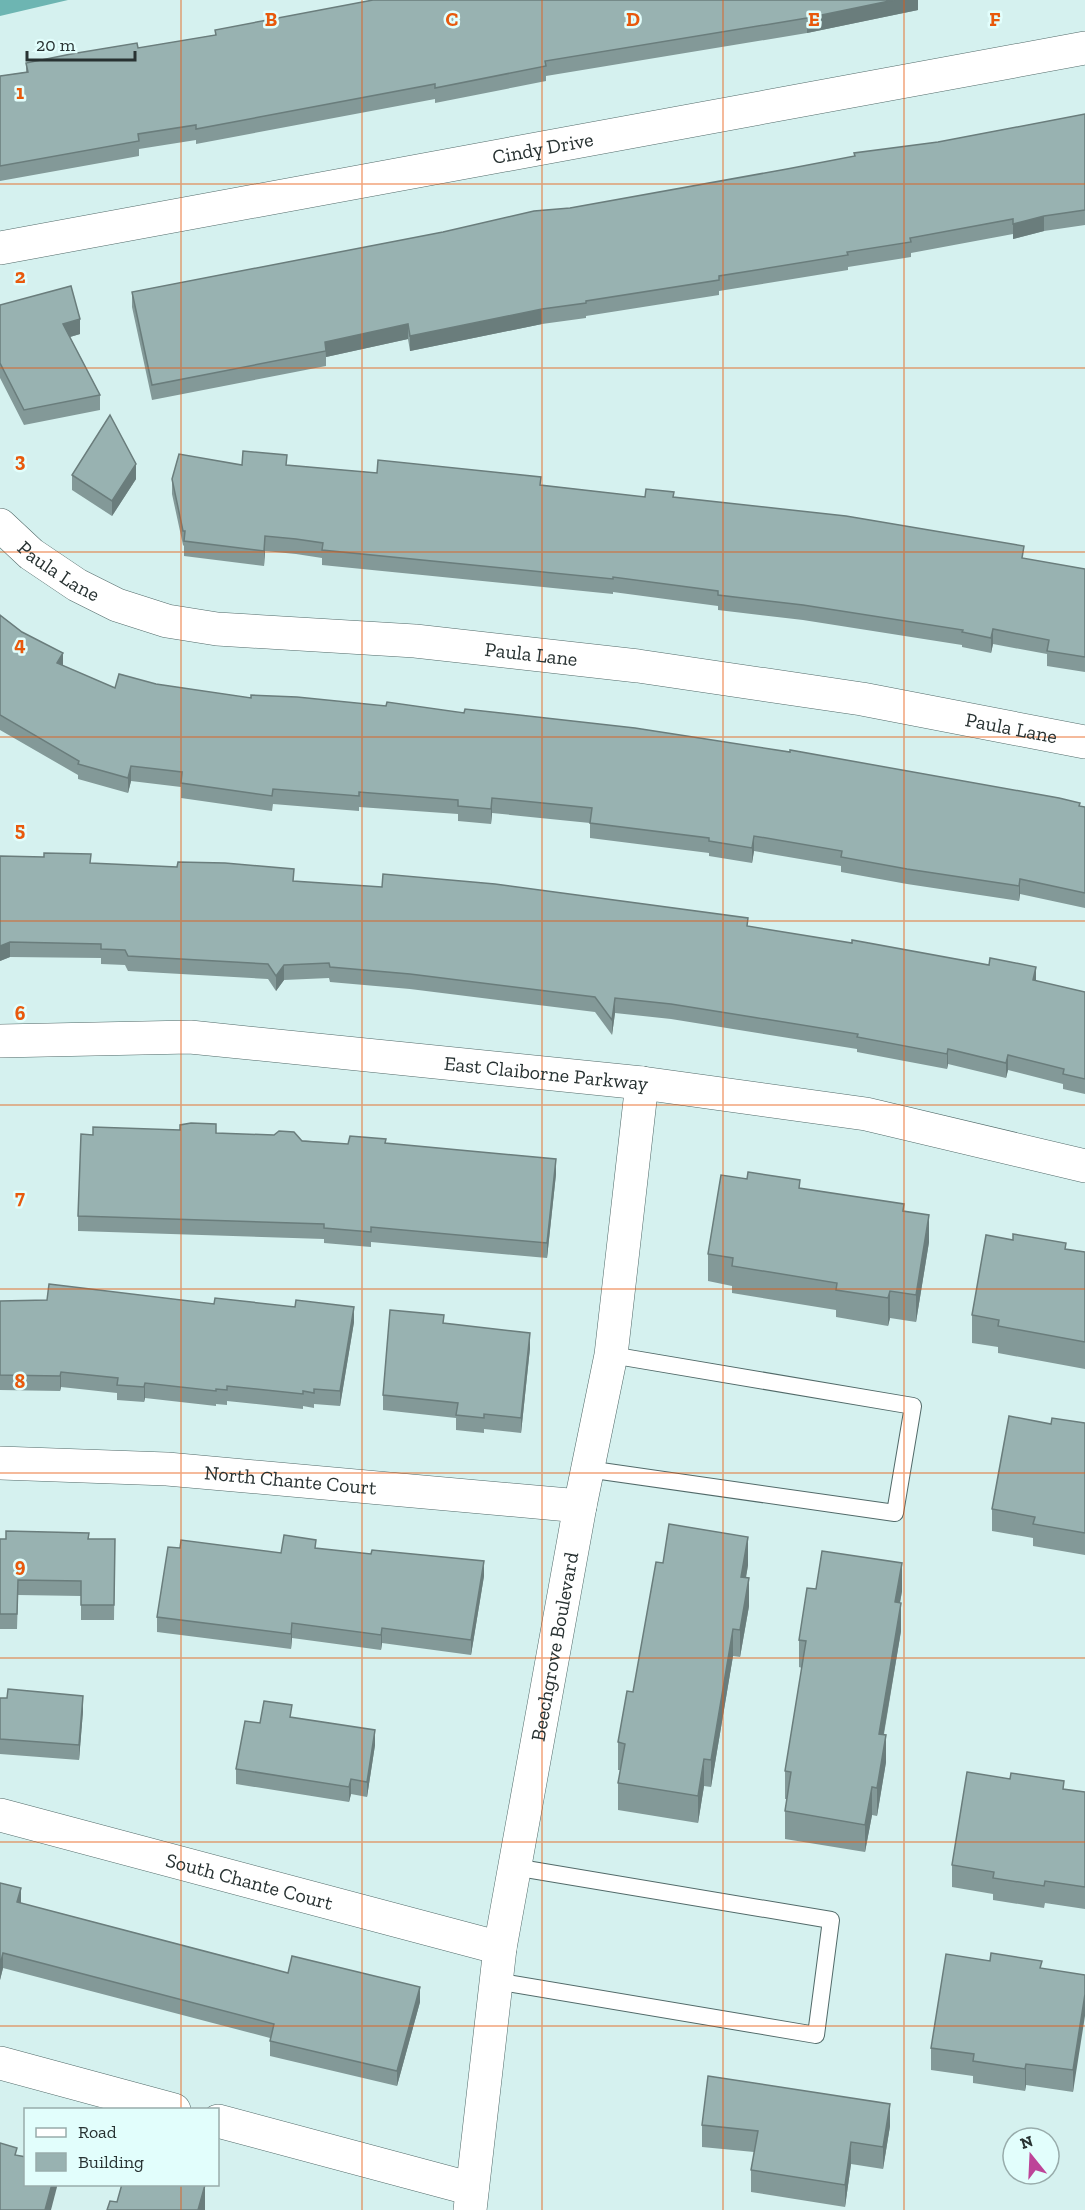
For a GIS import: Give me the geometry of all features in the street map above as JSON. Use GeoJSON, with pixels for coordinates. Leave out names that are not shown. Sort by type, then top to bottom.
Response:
{"type":"FeatureCollection","features":[{"type":"Feature","properties":{"kind":"street","name":"Cindy Drive"},"geometry":{"type":"LineString","coordinates":[[0,248],[1085,48]]}},
{"type":"Feature","properties":{"kind":"street","name":"Paula Lane"},"geometry":{"type":"LineString","coordinates":[[0,525],[31,554],[77,585],[117,605],[167,621],[217,629],[415,641],[638,666],[862,699],[1085,742]]}},
{"type":"Feature","properties":{"kind":"street","name":"East Claiborne Parkway"},"geometry":{"type":"LineString","coordinates":[[0,1041],[190,1037],[642,1083],[866,1114],[1085,1166]]}},
{"type":"Feature","properties":{"kind":"street","name":"Beechgrove Boulevard"},"geometry":{"type":"LineString","coordinates":[[471,2200],[500,1948],[580,1506],[610,1355],[642,1083]]}},
{"type":"Feature","properties":{"kind":"street","name":"North Chante Court"},"geometry":{"type":"LineString","coordinates":[[0,1463],[167,1469],[580,1506]]}},
{"type":"Feature","properties":{"kind":"street","name":"South Chante Court"},"geometry":{"type":"LineString","coordinates":[[0,1815],[500,1948]]}},
{"type":"Feature","properties":{"kind":"street"},"geometry":{"type":"LineString","coordinates":[[0,2063],[170,2108]]}},
{"type":"Feature","properties":{"kind":"street"},"geometry":{"type":"LineString","coordinates":[[219,2121],[471,2200]]}},
{"type":"Feature","properties":{"kind":"lane"},"geometry":{"type":"LineString","coordinates":[[587,1469],[895,1513],[913,1406],[610,1355]]}},
{"type":"Feature","properties":{"kind":"lane"},"geometry":{"type":"LineString","coordinates":[[496,1981],[816,2035],[831,1920],[514,1867]]}},
{"type":"Feature","properties":{"kind":"shaded area"},"geometry":{"type":"Polygon","coordinates":[[[0,0],[68,0],[0,16],[0,0]]]}},
{"type":"Feature","properties":{"kind":"building"},"geometry":{"type":"Polygon","coordinates":[[[373,0],[894,0],[807,18],[545,61],[546,66],[435,88],[435,84],[196,129],[196,125],[138,134],[139,141],[0,166],[0,76],[28,72],[26,63],[137,43],[138,48],[216,35],[215,30],[373,0]]]}},
{"type":"Feature","properties":{"kind":"building"},"geometry":{"type":"Polygon","coordinates":[[[1085,114],[1085,210],[1044,216],[1013,224],[1013,219],[910,238],[911,242],[847,252],[848,255],[719,276],[719,280],[586,301],[586,303],[542,309],[410,336],[408,324],[325,342],[326,351],[152,385],[132,292],[443,232],[534,211],[570,208],[855,156],[854,153],[938,142],[1085,114]]]}},
{"type":"Feature","properties":{"kind":"building"},"geometry":{"type":"Polygon","coordinates":[[[71,286],[80,319],[63,324],[100,395],[24,410],[0,363],[0,305],[71,286]]]}},
{"type":"Feature","properties":{"kind":"building"},"geometry":{"type":"Polygon","coordinates":[[[110,415],[136,464],[112,501],[72,475],[110,415]]]}},
{"type":"Feature","properties":{"kind":"building"},"geometry":{"type":"Polygon","coordinates":[[[243,451],[287,455],[286,465],[377,473],[378,460],[541,477],[540,485],[645,497],[646,489],[674,492],[673,497],[846,516],[1024,546],[1022,558],[1085,569],[1085,657],[1047,651],[1049,640],[993,629],[991,638],[962,632],[963,630],[803,605],[718,595],[718,591],[613,577],[613,579],[322,550],[323,543],[265,536],[264,551],[184,541],[185,531],[183,531],[172,479],[179,454],[242,465],[243,451]]]}},
{"type":"Feature","properties":{"kind":"building"},"geometry":{"type":"Polygon","coordinates":[[[0,615],[22,632],[63,653],[57,663],[115,688],[119,674],[156,684],[251,698],[251,695],[297,697],[386,706],[387,702],[464,713],[465,709],[635,728],[790,752],[790,750],[1080,803],[1079,806],[1085,807],[1085,893],[1020,879],[1019,886],[907,869],[841,857],[842,851],[754,836],[752,848],[709,841],[709,838],[590,823],[592,808],[492,798],[491,809],[458,806],[458,800],[359,792],[359,796],[273,789],[272,796],[181,783],[182,772],[131,766],[128,778],[78,764],[79,761],[0,715],[0,615]]]}},
{"type":"Feature","properties":{"kind":"building"},"geometry":{"type":"Polygon","coordinates":[[[44,853],[91,854],[90,863],[177,867],[178,862],[225,863],[294,869],[293,881],[382,887],[383,874],[495,884],[748,918],[747,926],[852,943],[852,940],[989,965],[990,958],[1036,967],[1033,980],[1085,992],[1085,1079],[1063,1074],[1064,1069],[1008,1055],[1006,1063],[948,1049],[947,1054],[857,1037],[858,1034],[671,1004],[615,998],[612,1020],[595,997],[410,974],[330,967],[329,963],[284,965],[276,976],[268,964],[128,956],[125,950],[101,949],[101,944],[10,942],[0,946],[0,856],[44,857],[44,853]]]}},
{"type":"Feature","properties":{"kind":"building"},"geometry":{"type":"Polygon","coordinates":[[[216,1124],[216,1133],[274,1135],[279,1131],[294,1132],[302,1141],[348,1144],[350,1136],[386,1139],[385,1143],[556,1159],[547,1243],[371,1227],[371,1232],[324,1228],[324,1224],[78,1216],[81,1134],[93,1135],[93,1127],[180,1130],[180,1125],[216,1124]]]}},
{"type":"Feature","properties":{"kind":"building"},"geometry":{"type":"Polygon","coordinates":[[[748,1172],[800,1180],[799,1188],[904,1204],[903,1211],[929,1215],[916,1295],[890,1291],[888,1298],[836,1290],[837,1283],[732,1266],[733,1258],[708,1254],[721,1175],[747,1179],[748,1172]]]}},
{"type":"Feature","properties":{"kind":"building"},"geometry":{"type":"Polygon","coordinates":[[[1013,1234],[1066,1243],[1065,1249],[1085,1252],[1085,1342],[998,1326],[999,1320],[972,1315],[986,1235],[1013,1240],[1013,1234]]]}},
{"type":"Feature","properties":{"kind":"building"},"geometry":{"type":"Polygon","coordinates":[[[49,1284],[214,1304],[215,1298],[295,1307],[296,1300],[354,1307],[340,1391],[314,1389],[314,1393],[303,1391],[303,1394],[227,1386],[227,1390],[216,1389],[216,1391],[145,1383],[144,1387],[117,1385],[118,1378],[61,1372],[60,1376],[0,1375],[0,1301],[47,1300],[49,1284]]]}},
{"type":"Feature","properties":{"kind":"building"},"geometry":{"type":"Polygon","coordinates":[[[390,1310],[444,1315],[443,1323],[530,1333],[521,1418],[484,1414],[484,1418],[456,1415],[458,1403],[383,1395],[390,1310]]]}},
{"type":"Feature","properties":{"kind":"building"},"geometry":{"type":"Polygon","coordinates":[[[1009,1416],[1051,1424],[1052,1418],[1085,1423],[1085,1533],[1033,1524],[1035,1517],[992,1509],[1009,1416]]]}},
{"type":"Feature","properties":{"kind":"building"},"geometry":{"type":"Polygon","coordinates":[[[669,1524],[748,1537],[741,1577],[749,1578],[740,1630],[733,1629],[711,1760],[704,1759],[698,1796],[618,1783],[625,1744],[618,1742],[627,1691],[633,1692],[656,1562],[663,1563],[669,1524]]]}},
{"type":"Feature","properties":{"kind":"building"},"geometry":{"type":"Polygon","coordinates":[[[6,1531],[89,1533],[88,1539],[115,1539],[114,1605],[81,1605],[81,1581],[18,1580],[17,1614],[0,1614],[0,1539],[6,1539],[6,1531]]]}},
{"type":"Feature","properties":{"kind":"building"},"geometry":{"type":"Polygon","coordinates":[[[284,1535],[316,1540],[315,1548],[371,1554],[372,1550],[484,1561],[471,1640],[382,1628],[381,1635],[292,1623],[291,1634],[157,1617],[168,1547],[180,1548],[181,1540],[281,1553],[284,1535]]]}},
{"type":"Feature","properties":{"kind":"building"},"geometry":{"type":"Polygon","coordinates":[[[822,1551],[902,1563],[895,1602],[901,1603],[879,1734],[886,1735],[877,1788],[872,1787],[865,1825],[785,1811],[791,1772],[785,1771],[806,1641],[799,1640],[807,1588],[816,1589],[822,1551]]]}},
{"type":"Feature","properties":{"kind":"building"},"geometry":{"type":"Polygon","coordinates":[[[8,1689],[83,1696],[79,1745],[0,1739],[0,1698],[7,1698],[8,1689]]]}},
{"type":"Feature","properties":{"kind":"building"},"geometry":{"type":"Polygon","coordinates":[[[264,1701],[292,1705],[290,1717],[375,1730],[367,1782],[351,1779],[349,1787],[236,1769],[245,1721],[260,1723],[264,1701]]]}},
{"type":"Feature","properties":{"kind":"building"},"geometry":{"type":"Polygon","coordinates":[[[967,1772],[1010,1779],[1011,1773],[1064,1781],[1063,1789],[1085,1792],[1085,1887],[1045,1881],[1044,1886],[993,1878],[994,1872],[952,1865],[967,1772]]]}},
{"type":"Feature","properties":{"kind":"building"},"geometry":{"type":"Polygon","coordinates":[[[0,1883],[21,1888],[17,1902],[288,1973],[292,1956],[420,1987],[397,2071],[270,2041],[274,2024],[3,1953],[0,1965],[0,1883]]]}},
{"type":"Feature","properties":{"kind":"building"},"geometry":{"type":"Polygon","coordinates":[[[991,1953],[1042,1961],[1040,1968],[1085,1975],[1085,1994],[1073,2070],[1026,2064],[1025,2069],[973,2061],[974,2054],[931,2048],[946,1954],[990,1961],[991,1953]]]}},
{"type":"Feature","properties":{"kind":"building"},"geometry":{"type":"Polygon","coordinates":[[[708,2076],[890,2104],[883,2147],[851,2142],[845,2185],[751,2170],[758,2131],[702,2125],[708,2076]]]}},
{"type":"Feature","properties":{"kind":"building"},"geometry":{"type":"Polygon","coordinates":[[[0,2143],[17,2148],[15,2155],[24,2157],[24,2186],[51,2186],[45,2210],[0,2210],[0,2143]]]}},
{"type":"Feature","properties":{"kind":"building"},"geometry":{"type":"Polygon","coordinates":[[[121,2186],[205,2186],[198,2210],[107,2210],[110,2201],[117,2202],[121,2186]]]}}]}
